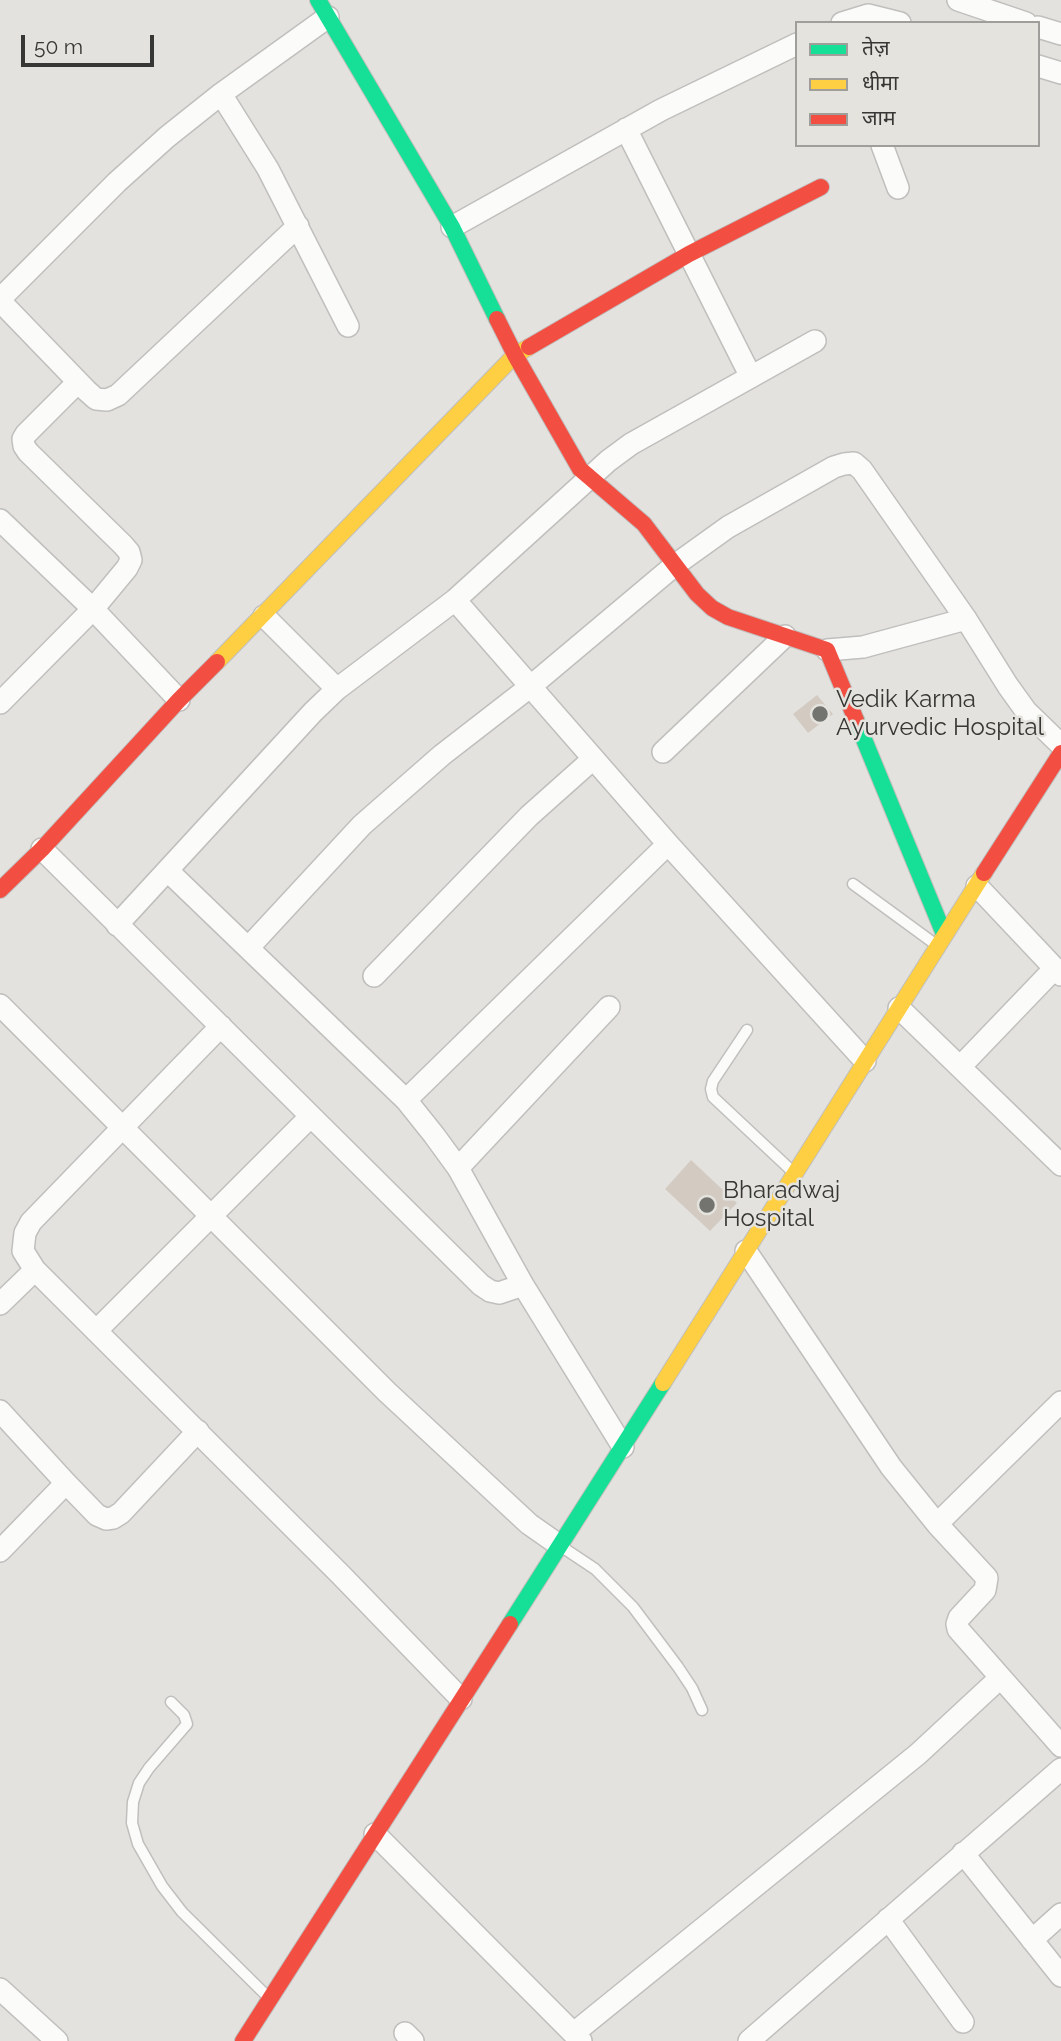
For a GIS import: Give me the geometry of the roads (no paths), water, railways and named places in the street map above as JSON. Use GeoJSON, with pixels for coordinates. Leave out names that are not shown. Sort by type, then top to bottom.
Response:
{"type":"FeatureCollection","features":[{"type":"Feature","properties":{"kind":"street"},"geometry":{"type":"LineString","coordinates":[[958,0],[1020,21]]}},
{"type":"Feature","properties":{"kind":"street"},"geometry":{"type":"LineString","coordinates":[[298,226],[118,395],[107,400],[96,399],[0,300],[117,182],[167,137],[323,8],[452,227],[515,355],[571,457],[588,477],[644,524],[697,594],[727,617],[827,650],[863,647],[966,619]]}},
{"type":"Feature","properties":{"kind":"street"},"geometry":{"type":"LineString","coordinates":[[848,21],[868,15],[892,21]]}},
{"type":"Feature","properties":{"kind":"street"},"geometry":{"type":"LineString","coordinates":[[1040,28],[1061,34]]}},
{"type":"Feature","properties":{"kind":"street"},"geometry":{"type":"LineString","coordinates":[[452,227],[626,129],[795,45]]}},
{"type":"Feature","properties":{"kind":"street"},"geometry":{"type":"LineString","coordinates":[[1040,67],[1061,73]]}},
{"type":"Feature","properties":{"kind":"street"},"geometry":{"type":"LineString","coordinates":[[221,94],[268,169],[348,326]]}},
{"type":"Feature","properties":{"kind":"street"},"geometry":{"type":"LineString","coordinates":[[626,129],[751,377]]}},
{"type":"Feature","properties":{"kind":"street"},"geometry":{"type":"LineString","coordinates":[[883,147],[898,188]]}},
{"type":"Feature","properties":{"kind":"street"},"geometry":{"type":"LineString","coordinates":[[0,890],[333,541],[515,355],[689,254],[821,187]]}},
{"type":"Feature","properties":{"kind":"street"},"geometry":{"type":"LineString","coordinates":[[117,925],[287,739],[337,689],[455,600],[588,477],[631,444],[815,341]]}},
{"type":"Feature","properties":{"kind":"street"},"geometry":{"type":"LineString","coordinates":[[0,703],[93,609],[131,560],[129,552],[27,452],[23,439],[78,382]]}},
{"type":"Feature","properties":{"kind":"street"},"geometry":{"type":"LineString","coordinates":[[249,947],[362,825],[442,755],[531,686],[675,565],[739,521],[834,467],[854,463],[862,470],[966,619],[1008,686],[1042,728],[1061,746]]}},
{"type":"Feature","properties":{"kind":"street"},"geometry":{"type":"LineString","coordinates":[[2,525],[93,609],[179,701]]}},
{"type":"Feature","properties":{"kind":"street"},"geometry":{"type":"LineString","coordinates":[[455,600],[668,844],[865,1061]]}},
{"type":"Feature","properties":{"kind":"street"},"geometry":{"type":"LineString","coordinates":[[264,616],[337,689]]}},
{"type":"Feature","properties":{"kind":"street"},"geometry":{"type":"LineString","coordinates":[[663,752],[785,636]]}},
{"type":"Feature","properties":{"kind":"street"},"geometry":{"type":"LineString","coordinates":[[827,650],[941,940]]}},
{"type":"Feature","properties":{"kind":"street"},"geometry":{"type":"LineString","coordinates":[[243,2041],[1061,753]]}},
{"type":"Feature","properties":{"kind":"street"},"geometry":{"type":"LineString","coordinates":[[374,976],[520,824],[593,759]]}},
{"type":"Feature","properties":{"kind":"street"},"geometry":{"type":"LineString","coordinates":[[406,1100],[668,844]]}},
{"type":"Feature","properties":{"kind":"street"},"geometry":{"type":"LineString","coordinates":[[42,849],[481,1285],[499,1293],[523,1285]]}},
{"type":"Feature","properties":{"kind":"street"},"geometry":{"type":"LineString","coordinates":[[169,871],[406,1100],[458,1168],[523,1285],[622,1447]]}},
{"type":"Feature","properties":{"kind":"street"},"geometry":{"type":"LineString","coordinates":[[960,1067],[1058,972],[977,886]]}},
{"type":"Feature","properties":{"kind":"street"},"geometry":{"type":"LineString","coordinates":[[0,1005],[387,1392],[528,1524],[559,1545]]}},
{"type":"Feature","properties":{"kind":"street"},"geometry":{"type":"LineString","coordinates":[[458,1168],[610,1007]]}},
{"type":"Feature","properties":{"kind":"street"},"geometry":{"type":"LineString","coordinates":[[899,1008],[1061,1165]]}},
{"type":"Feature","properties":{"kind":"street"},"geometry":{"type":"LineString","coordinates":[[221,1026],[122,1126],[24,1233],[23,1251],[35,1270],[198,1431],[461,1699]]}},
{"type":"Feature","properties":{"kind":"street"},"geometry":{"type":"LineString","coordinates":[[96,1331],[311,1116]]}},
{"type":"Feature","properties":{"kind":"street"},"geometry":{"type":"LineString","coordinates":[[746,1251],[891,1466],[937,1524],[987,1578],[985,1590],[959,1618],[957,1624],[961,1634],[1061,1746]]}},
{"type":"Feature","properties":{"kind":"street"},"geometry":{"type":"LineString","coordinates":[[0,1304],[35,1270]]}},
{"type":"Feature","properties":{"kind":"street"},"geometry":{"type":"LineString","coordinates":[[937,1524],[1061,1402]]}},
{"type":"Feature","properties":{"kind":"street"},"geometry":{"type":"LineString","coordinates":[[0,1412],[97,1515],[106,1519],[121,1513],[198,1431]]}},
{"type":"Feature","properties":{"kind":"street"},"geometry":{"type":"LineString","coordinates":[[0,1551],[66,1482]]}},
{"type":"Feature","properties":{"kind":"street"},"geometry":{"type":"LineString","coordinates":[[375,1834],[578,2037],[918,1755],[1000,1678]]}},
{"type":"Feature","properties":{"kind":"street"},"geometry":{"type":"LineString","coordinates":[[749,2041],[1061,1769]]}},
{"type":"Feature","properties":{"kind":"street"},"geometry":{"type":"LineString","coordinates":[[963,1853],[1061,1976]]}},
{"type":"Feature","properties":{"kind":"street"},"geometry":{"type":"LineString","coordinates":[[1032,1940],[1061,1914]]}},
{"type":"Feature","properties":{"kind":"street"},"geometry":{"type":"LineString","coordinates":[[888,1919],[963,2022]]}},
{"type":"Feature","properties":{"kind":"street"},"geometry":{"type":"LineString","coordinates":[[0,1989],[57,2041]]}},
{"type":"Feature","properties":{"kind":"lane"},"geometry":{"type":"LineString","coordinates":[[853,884],[941,940]]}},
{"type":"Feature","properties":{"kind":"lane"},"geometry":{"type":"LineString","coordinates":[[747,1030],[713,1081],[713,1097],[795,1173]]}},
{"type":"Feature","properties":{"kind":"lane"},"geometry":{"type":"LineString","coordinates":[[559,1545],[595,1569],[633,1607],[685,1677],[702,1710]]}},
{"type":"Feature","properties":{"kind":"lane"},"geometry":{"type":"LineString","coordinates":[[171,1702],[184,1715],[187,1724],[139,1783],[133,1802],[132,1823],[138,1844],[162,1886],[182,1912],[270,1999]]}},
{"type":"Feature","properties":{"kind":"place","name":"Vedik Karma Ayurvedic Hospital"},"geometry":{"type":"Point","coordinates":[820,714]}},
{"type":"Feature","properties":{"kind":"place","name":"Bharadwaj Hospital"},"geometry":{"type":"Point","coordinates":[707,1205]}}]}
